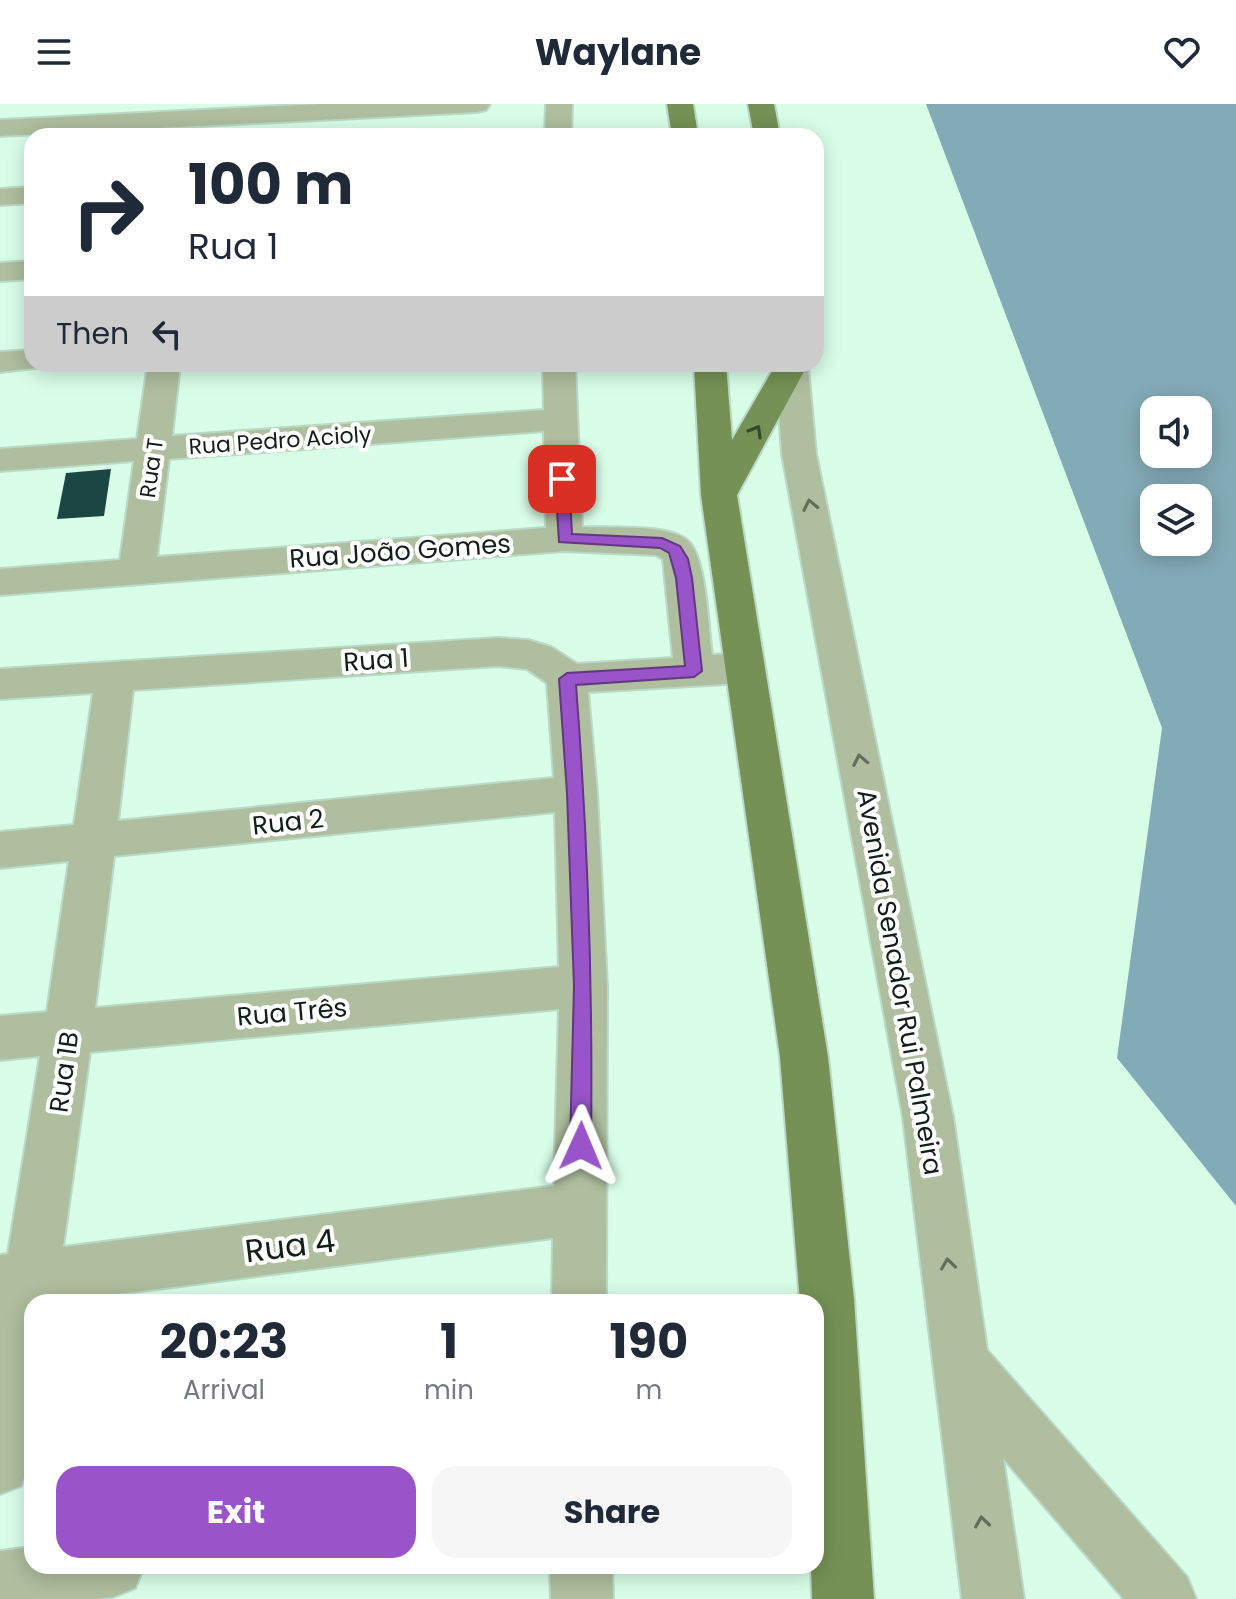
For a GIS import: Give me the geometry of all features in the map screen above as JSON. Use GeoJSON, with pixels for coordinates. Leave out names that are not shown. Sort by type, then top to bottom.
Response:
{"type":"FeatureCollection","features":[{"type":"Feature","properties":{"kind":"main road"},"geometry":{"type":"LineString","coordinates":[[680,104],[684,128]]}},
{"type":"Feature","properties":{"kind":"main road"},"geometry":{"type":"LineString","coordinates":[[761,104],[766,128]]}},
{"type":"Feature","properties":{"kind":"main road"},"geometry":{"type":"LineString","coordinates":[[711,372],[719,495],[804,1057],[827,1299],[843,1599]]}},
{"type":"Feature","properties":{"kind":"main road","name":"Avenida Senador Rui Palmeira"},"geometry":{"type":"LineString","coordinates":[[719,495],[789,372]]}},
{"type":"Feature","properties":{"kind":"street"},"geometry":{"type":"LineString","coordinates":[[0,128],[477,104]]}},
{"type":"Feature","properties":{"kind":"street"},"geometry":{"type":"LineString","coordinates":[[558,128],[559,104]]}},
{"type":"Feature","properties":{"kind":"street"},"geometry":{"type":"LineString","coordinates":[[0,197],[24,196]]}},
{"type":"Feature","properties":{"kind":"street"},"geometry":{"type":"LineString","coordinates":[[0,272],[24,270]]}},
{"type":"Feature","properties":{"kind":"street"},"geometry":{"type":"LineString","coordinates":[[0,362],[24,360]]}},
{"type":"Feature","properties":{"kind":"street","name":"Rua T"},"geometry":{"type":"LineString","coordinates":[[137,572],[163,372]]}},
{"type":"Feature","properties":{"kind":"street"},"geometry":{"type":"LineString","coordinates":[[559,372],[564,539]]}},
{"type":"Feature","properties":{"kind":"street","name":"Avenida Senador Rui Palmeira"},"geometry":{"type":"LineString","coordinates":[[792,372],[799,454],[928,1117],[993,1599]]}},
{"type":"Feature","properties":{"kind":"street","name":"Rua Pedro Acioly"},"geometry":{"type":"LineString","coordinates":[[0,460],[559,419]]}},
{"type":"Feature","properties":{"kind":"street","name":"Rua João Gomes"},"geometry":{"type":"LineString","coordinates":[[0,582],[564,539],[662,543],[675,549],[682,568],[694,671]]}},
{"type":"Feature","properties":{"kind":"street","name":"Rua 1"},"geometry":{"type":"LineString","coordinates":[[0,684],[498,652],[546,658],[557,665],[567,679]]}},
{"type":"Feature","properties":{"kind":"street"},"geometry":{"type":"LineString","coordinates":[[579,1294],[583,986],[576,793],[567,679],[743,668]]}},
{"type":"Feature","properties":{"kind":"street","name":"Rua 1B"},"geometry":{"type":"LineString","coordinates":[[0,1465],[16,1281],[70,1031],[115,677]]}},
{"type":"Feature","properties":{"kind":"street","name":"Rua 2"},"geometry":{"type":"LineString","coordinates":[[0,850],[576,793]]}},
{"type":"Feature","properties":{"kind":"street","name":"Rua Três"},"geometry":{"type":"LineString","coordinates":[[0,1038],[583,986]]}},
{"type":"Feature","properties":{"kind":"street","name":"Rua 4"},"geometry":{"type":"LineString","coordinates":[[16,1281],[579,1209]]}},
{"type":"Feature","properties":{"kind":"street"},"geometry":{"type":"LineString","coordinates":[[960,1361],[1165,1599]]}},
{"type":"Feature","properties":{"kind":"street"},"geometry":{"type":"LineString","coordinates":[[0,1582],[56,1574]]}},
{"type":"Feature","properties":{"kind":"street"},"geometry":{"type":"LineString","coordinates":[[581,1574],[582,1599]]}},
{"type":"Feature","properties":{"kind":"water"},"geometry":{"type":"Polygon","coordinates":[[[926,104],[1236,104],[1236,1206],[1117,1058],[1162,728],[926,104]]]}},
{"type":"Feature","properties":{"kind":"building"},"geometry":{"type":"Polygon","coordinates":[[[111,469],[104,516],[57,519],[66,473],[111,469]]]}},
{"type":"Feature","properties":{"kind":"route"},"geometry":{"type":"LineString","coordinates":[[562,479],[564,539],[641,541],[662,543],[675,549],[681,559],[684,578],[694,671],[567,679],[576,793],[583,986],[581,1146]]}}]}
